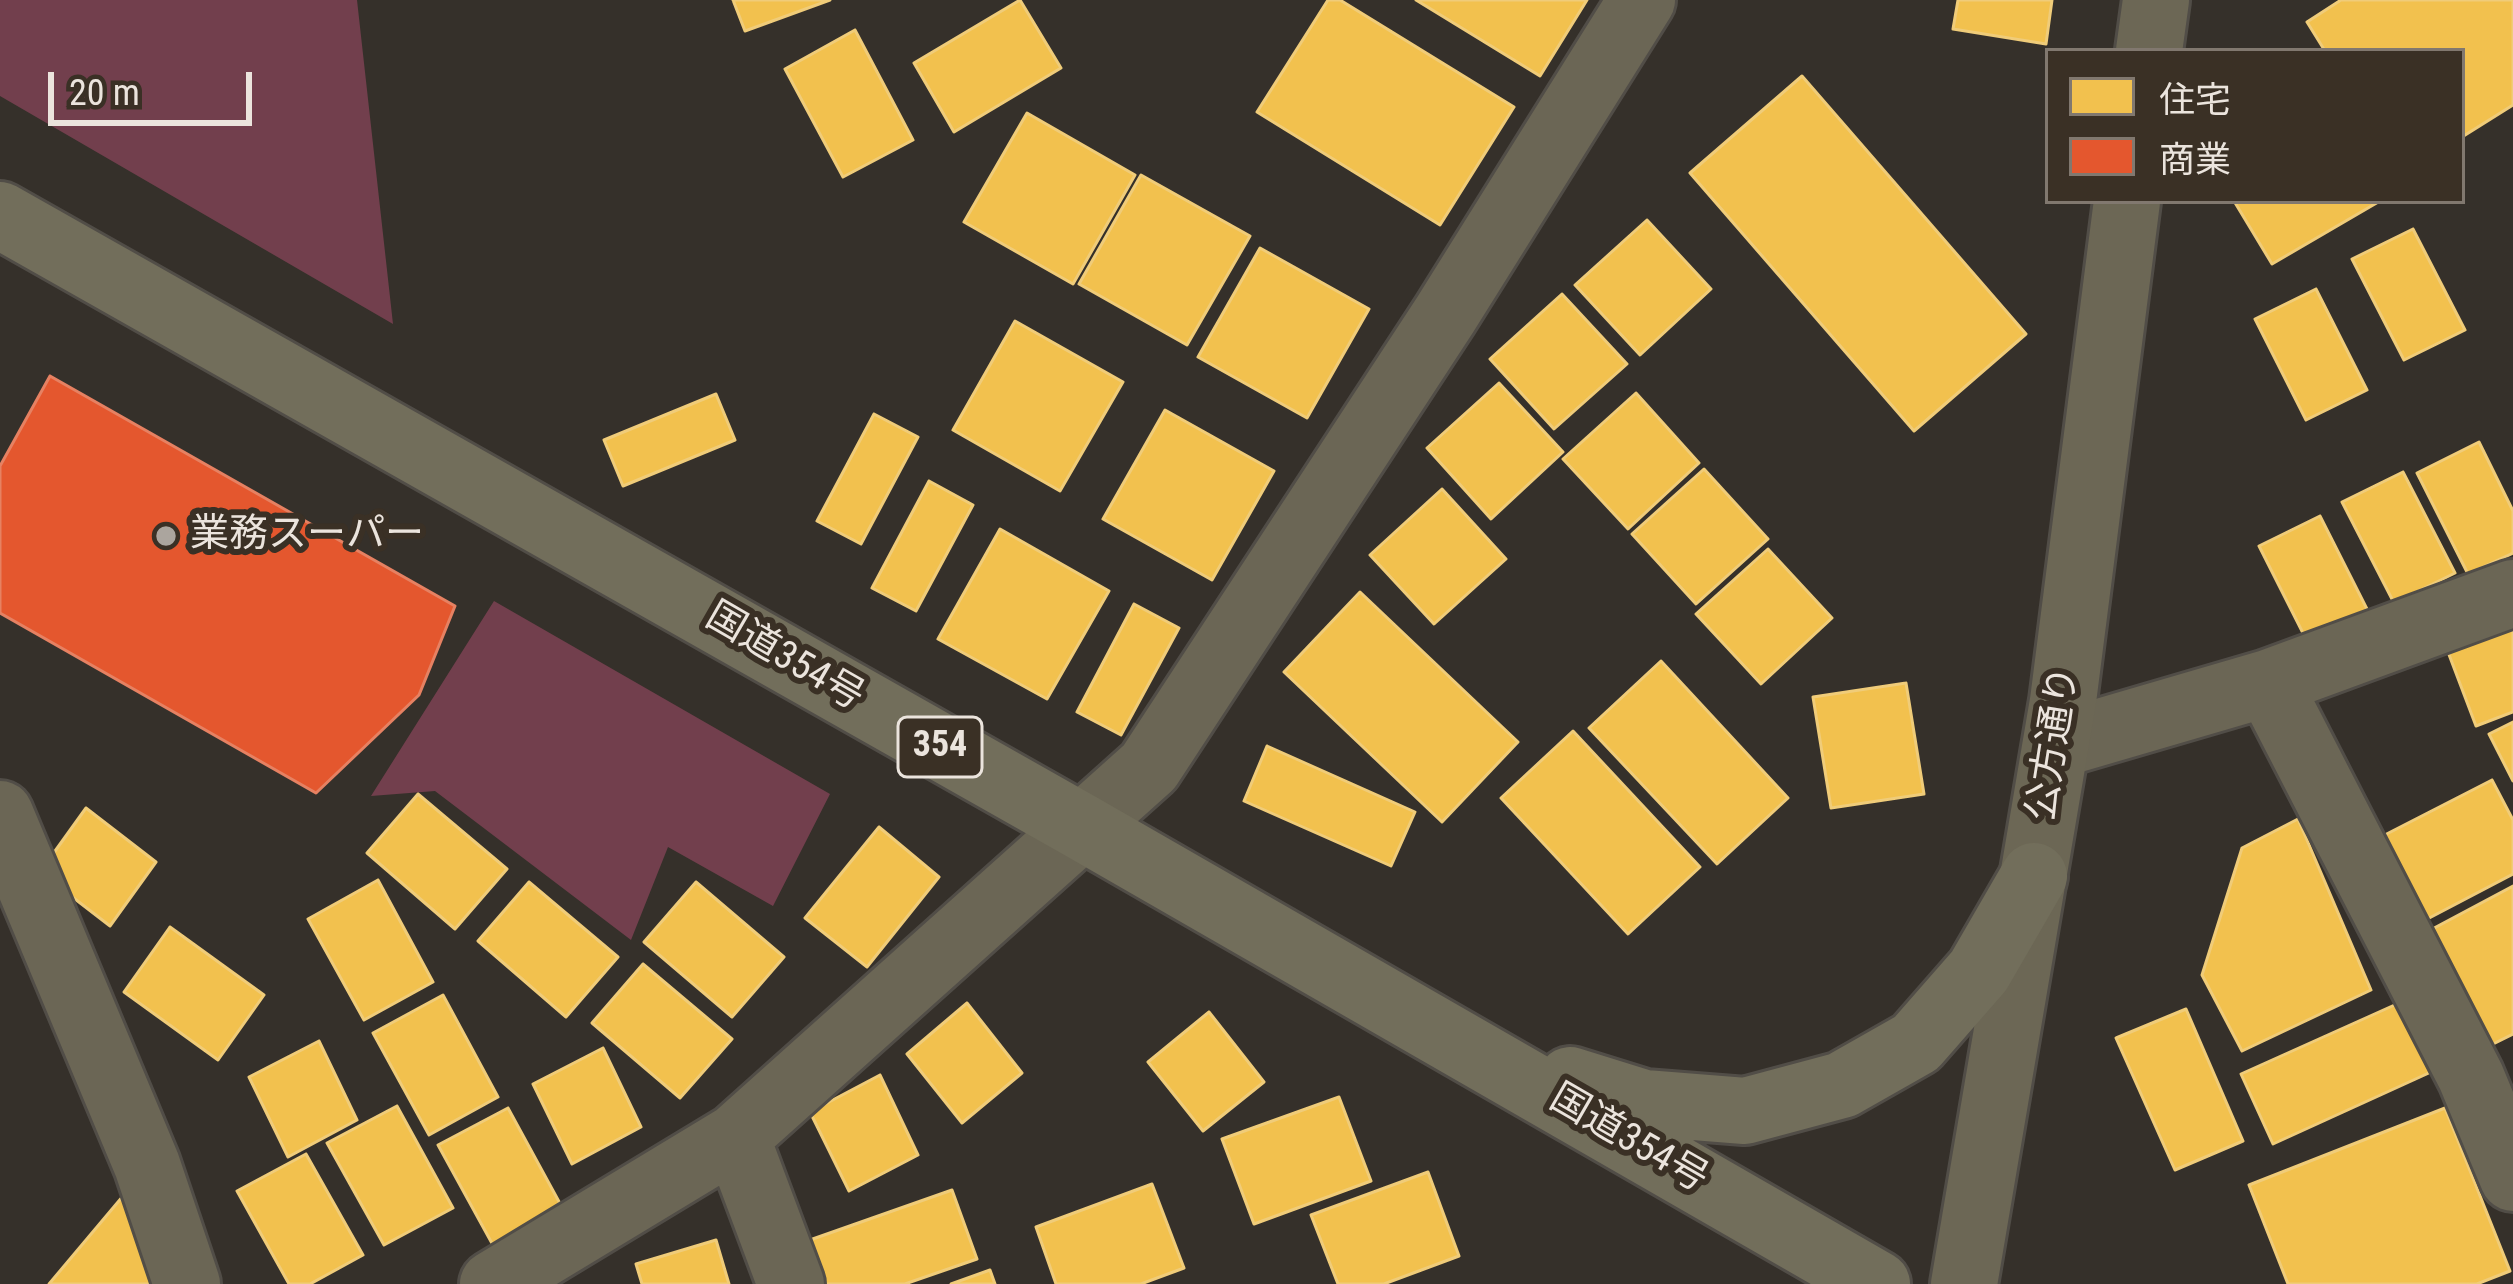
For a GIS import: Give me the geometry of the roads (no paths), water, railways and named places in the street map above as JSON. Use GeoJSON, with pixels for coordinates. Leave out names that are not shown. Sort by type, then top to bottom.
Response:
{"type":"FeatureCollection","features":[{"type":"Feature","properties":{"kind":"highway","name":"国道354号"},"geometry":{"type":"LineString","coordinates":[[0,215],[1082,827],[1877,1284]]}},
{"type":"Feature","properties":{"kind":"highway"},"geometry":{"type":"LineString","coordinates":[[1469,1049],[1643,1103],[1745,1111],[1842,1084],[1916,1043],[1979,971],[2034,876]]}},
{"type":"Feature","properties":{"kind":"street"},"geometry":{"type":"LineString","coordinates":[[493,1284],[736,1137],[1149,767],[1445,315],[1642,0]]}},
{"type":"Feature","properties":{"kind":"street"},"geometry":{"type":"LineString","coordinates":[[2149,48],[2156,0]]}},
{"type":"Feature","properties":{"kind":"street","name":"公方通り"},"geometry":{"type":"LineString","coordinates":[[1964,1284],[2056,746],[2127,204]]}},
{"type":"Feature","properties":{"kind":"street"},"geometry":{"type":"LineString","coordinates":[[2056,746],[2268,683],[2513,593]]}},
{"type":"Feature","properties":{"kind":"street"},"geometry":{"type":"LineString","coordinates":[[2268,683],[2492,1071],[2513,1178]]}},
{"type":"Feature","properties":{"kind":"street"},"geometry":{"type":"LineString","coordinates":[[0,814],[147,1165],[187,1284]]}},
{"type":"Feature","properties":{"kind":"street"},"geometry":{"type":"LineString","coordinates":[[736,1137],[791,1284]]}},
{"type":"Feature","properties":{"kind":"place","name":"業務スーパー"},"geometry":{"type":"Point","coordinates":[166,536]}}]}
